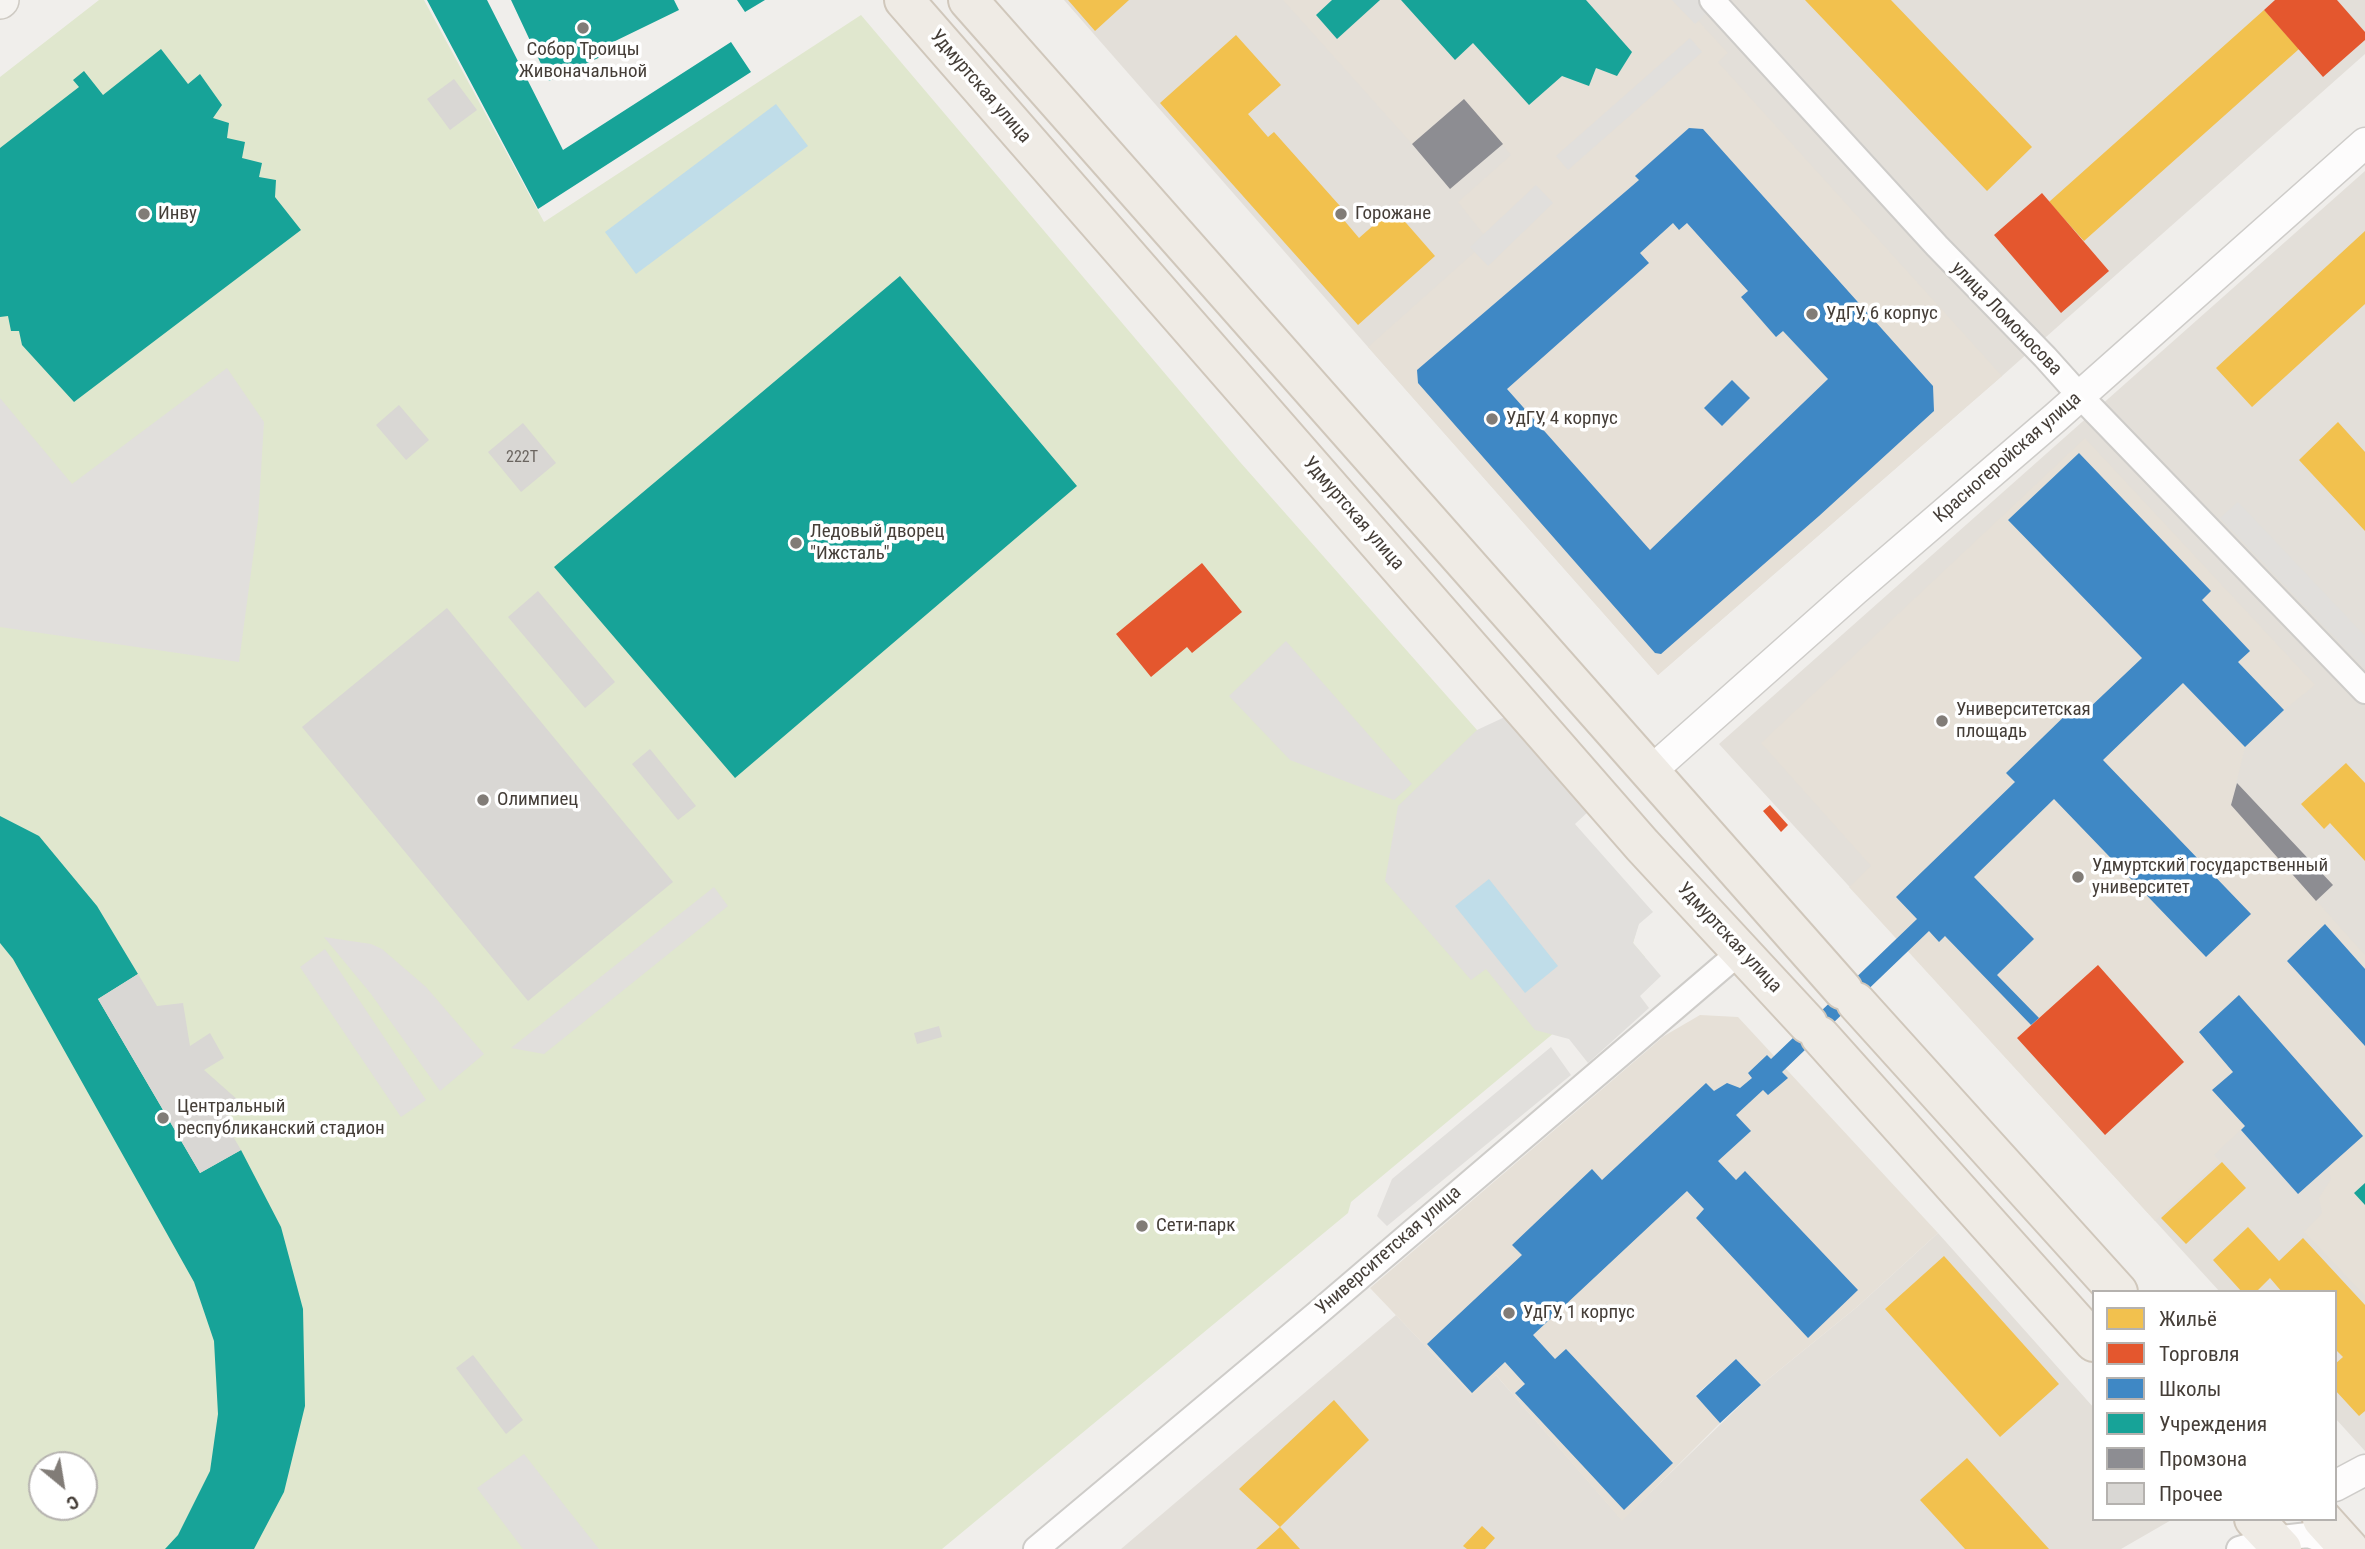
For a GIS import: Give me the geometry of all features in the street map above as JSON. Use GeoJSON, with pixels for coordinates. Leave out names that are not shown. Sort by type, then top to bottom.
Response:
{"type":"FeatureCollection","features":[{"type":"Feature","properties":{"kind":"main road","name":"Удмуртская улица"},"geometry":{"type":"LineString","coordinates":[[904,0],[1642,845],[2092,1336]]}},
{"type":"Feature","properties":{"kind":"main road"},"geometry":{"type":"LineString","coordinates":[[968,0],[1650,772],[2116,1290]]}},
{"type":"Feature","properties":{"kind":"main road"},"geometry":{"type":"LineString","coordinates":[[1073,192],[1108,159]]}},
{"type":"Feature","properties":{"kind":"main road"},"geometry":{"type":"LineString","coordinates":[[2324,1521],[2349,1549]]}},
{"type":"Feature","properties":{"kind":"street","name":"улица Ломоносова"},"geometry":{"type":"LineString","coordinates":[[1712,0],[1937,247],[2365,691]]}},
{"type":"Feature","properties":{"kind":"street","name":"Красногеройская улица"},"geometry":{"type":"LineString","coordinates":[[1650,772],[2365,143]]}},
{"type":"Feature","properties":{"kind":"street","name":"Университетская улица"},"geometry":{"type":"LineString","coordinates":[[1036,1549],[1320,1311],[1741,951]]}},
{"type":"Feature","properties":{"kind":"street"},"geometry":{"type":"LineString","coordinates":[[2337,1485],[2365,1470]]}},
{"type":"Feature","properties":{"kind":"street"},"geometry":{"type":"LineString","coordinates":[[2262,1539],[2308,1535],[2349,1549]]}},
{"type":"Feature","properties":{"kind":"shaded area"},"geometry":{"type":"Polygon","coordinates":[[[1064,0],[2365,0],[2365,54],[2002,376],[1658,675],[1064,0]]]}},
{"type":"Feature","properties":{"kind":"shaded area"},"geometry":{"type":"Polygon","coordinates":[[[1283,0],[1679,0],[1728,53],[1718,62],[2002,376],[1658,675],[1368,347],[1488,240],[1458,202],[1511,155],[1464,99],[1412,144],[1283,0]]]}},
{"type":"Feature","properties":{"kind":"shaded area"},"geometry":{"type":"Polygon","coordinates":[[[1672,0],[1698,0],[1709,11],[1695,24],[1672,0]]]}},
{"type":"Feature","properties":{"kind":"shaded area"},"geometry":{"type":"Polygon","coordinates":[[[1690,38],[1702,52],[1568,170],[1556,156],[1690,38]]]}},
{"type":"Feature","properties":{"kind":"shaded area","name":"Удмуртский государственный университет"},"geometry":{"type":"Polygon","coordinates":[[[2365,171],[2365,1451],[2337,1420],[2337,1290],[2218,1290],[1719,744],[2365,171]]]}},
{"type":"Feature","properties":{"kind":"shaded area"},"geometry":{"type":"Polygon","coordinates":[[[1536,185],[1553,203],[1488,266],[1470,247],[1536,185]]]}},
{"type":"Feature","properties":{"kind":"shaded area"},"geometry":{"type":"Polygon","coordinates":[[[227,368],[264,422],[258,520],[239,662],[0,627],[0,398],[72,484],[227,368]]]}},
{"type":"Feature","properties":{"kind":"shaded area","name":"Удмуртский государственный университет"},"geometry":{"type":"Polygon","coordinates":[[[2085,438],[2315,685],[2245,747],[2231,805],[2365,955],[2365,1296],[2304,1232],[2322,1213],[2319,1198],[2331,1179],[2328,1167],[2362,1136],[2331,1099],[2245,1126],[2214,1155],[2220,1161],[2155,1221],[1849,887],[1871,866],[1761,743],[2085,438]]]}},
{"type":"Feature","properties":{"kind":"shaded area"},"geometry":{"type":"Polygon","coordinates":[[[2238,502],[2365,636],[2365,669],[2220,518],[2238,502]]]}},
{"type":"Feature","properties":{"kind":"shaded area"},"geometry":{"type":"Polygon","coordinates":[[[1286,641],[1412,784],[1394,800],[1290,760],[1229,696],[1286,641]]]}},
{"type":"Feature","properties":{"kind":"shaded area"},"geometry":{"type":"Polygon","coordinates":[[[1507,716],[1589,811],[1575,824],[1653,912],[1639,924],[1633,943],[1661,976],[1640,996],[1649,1008],[1588,1063],[1569,1039],[1535,1030],[1486,969],[1471,980],[1385,881],[1398,806],[1477,730],[1507,716]]]}},
{"type":"Feature","properties":{"kind":"shaded area"},"geometry":{"type":"Polygon","coordinates":[[[714,887],[728,906],[544,1054],[511,1048],[714,887]]]}},
{"type":"Feature","properties":{"kind":"shaded area"},"geometry":{"type":"Polygon","coordinates":[[[324,937],[371,944],[382,949],[426,987],[484,1054],[440,1091],[371,994],[324,937]]]}},
{"type":"Feature","properties":{"kind":"shaded area"},"geometry":{"type":"Polygon","coordinates":[[[325,949],[426,1100],[401,1117],[300,967],[325,949]]]}},
{"type":"Feature","properties":{"kind":"shaded area"},"geometry":{"type":"Polygon","coordinates":[[[1700,1015],[1738,1017],[1938,1233],[1857,1307],[1761,1385],[1736,1359],[1696,1395],[1720,1423],[1622,1521],[1496,1375],[1473,1396],[1370,1288],[1664,1036],[1700,1015]]]}},
{"type":"Feature","properties":{"kind":"shaded area"},"geometry":{"type":"Polygon","coordinates":[[[1551,1047],[1571,1075],[1387,1226],[1377,1216],[1392,1179],[1551,1047]]]}},
{"type":"Feature","properties":{"kind":"shaded area"},"geometry":{"type":"Polygon","coordinates":[[[1938,1233],[2092,1406],[2092,1521],[2170,1521],[2121,1549],[1121,1549],[1396,1315],[1472,1395],[1496,1375],[1622,1520],[1761,1385],[1857,1307],[1938,1233]]]}},
{"type":"Feature","properties":{"kind":"shaded area"},"geometry":{"type":"Polygon","coordinates":[[[524,1454],[599,1549],[523,1549],[477,1488],[524,1454]]]}},
{"type":"Feature","properties":{"kind":"green space"},"geometry":{"type":"Polygon","coordinates":[[[99,0],[424,0],[544,222],[861,15],[1240,462],[1477,730],[1642,911],[1633,943],[1645,957],[1351,1202],[1348,1213],[942,1549],[0,1549],[0,77],[99,0]]]}},
{"type":"Feature","properties":{"kind":"water"},"geometry":{"type":"Polygon","coordinates":[[[776,104],[808,146],[636,274],[605,232],[776,104]]]}},
{"type":"Feature","properties":{"kind":"water"},"geometry":{"type":"Polygon","coordinates":[[[1489,879],[1558,966],[1525,993],[1455,906],[1489,879]]]}},
{"type":"Feature","properties":{"kind":"building: Жильё"},"geometry":{"type":"Polygon","coordinates":[[[1068,0],[1129,0],[1095,31],[1068,0]]]}},
{"type":"Feature","properties":{"kind":"building: Жильё"},"geometry":{"type":"Polygon","coordinates":[[[1805,0],[1891,0],[2032,147],[1987,191],[1805,0]]]}},
{"type":"Feature","properties":{"kind":"building: Жильё"},"geometry":{"type":"Polygon","coordinates":[[[2264,10],[2299,49],[2084,241],[2049,202],[2264,10]]]}},
{"type":"Feature","properties":{"kind":"building: Жильё"},"geometry":{"type":"Polygon","coordinates":[[[1236,35],[1281,85],[1248,114],[1268,137],[1274,132],[1348,215],[1343,219],[1359,238],[1393,208],[1435,256],[1358,325],[1160,103],[1236,35]]]}},
{"type":"Feature","properties":{"kind":"building: Жильё"},"geometry":{"type":"Polygon","coordinates":[[[2365,231],[2365,304],[2252,407],[2216,368],[2365,231]]]}},
{"type":"Feature","properties":{"kind":"building: Жильё"},"geometry":{"type":"Polygon","coordinates":[[[2338,422],[2365,452],[2365,531],[2299,460],[2338,422]]]}},
{"type":"Feature","properties":{"kind":"building: Жильё"},"geometry":{"type":"Polygon","coordinates":[[[2346,763],[2365,783],[2365,861],[2330,823],[2324,829],[2301,804],[2346,763]]]}},
{"type":"Feature","properties":{"kind":"building: Жильё"},"geometry":{"type":"Polygon","coordinates":[[[2222,1162],[2246,1188],[2186,1244],[2161,1218],[2222,1162]]]}},
{"type":"Feature","properties":{"kind":"building: Жильё"},"geometry":{"type":"Polygon","coordinates":[[[2248,1227],[2279,1261],[2303,1238],[2365,1305],[2365,1411],[2359,1416],[2337,1392],[2337,1362],[2343,1357],[2337,1351],[2337,1290],[2280,1290],[2270,1278],[2258,1290],[2240,1290],[2213,1260],[2248,1227]]]}},
{"type":"Feature","properties":{"kind":"building: Жильё"},"geometry":{"type":"Polygon","coordinates":[[[1944,1256],[2059,1384],[2000,1437],[1885,1309],[1944,1256]]]}},
{"type":"Feature","properties":{"kind":"building: Жильё"},"geometry":{"type":"Polygon","coordinates":[[[1334,1400],[1369,1440],[1280,1527],[1239,1489],[1334,1400]]]}},
{"type":"Feature","properties":{"kind":"building: Жильё"},"geometry":{"type":"Polygon","coordinates":[[[1967,1458],[2049,1549],[1965,1549],[1920,1500],[1967,1458]]]}},
{"type":"Feature","properties":{"kind":"building: Жильё"},"geometry":{"type":"Polygon","coordinates":[[[1482,1526],[1495,1538],[1485,1549],[1467,1549],[1463,1546],[1482,1526]]]}},
{"type":"Feature","properties":{"kind":"building: Жильё"},"geometry":{"type":"Polygon","coordinates":[[[1280,1527],[1300,1549],[1256,1549],[1280,1527]]]}},
{"type":"Feature","properties":{"kind":"building: Торговля"},"geometry":{"type":"Polygon","coordinates":[[[2275,0],[2337,0],[2365,32],[2365,40],[2323,77],[2264,10],[2275,0]]]}},
{"type":"Feature","properties":{"kind":"building: Торговля"},"geometry":{"type":"Polygon","coordinates":[[[2042,193],[2109,271],[2061,313],[1994,235],[2042,193]]]}},
{"type":"Feature","properties":{"kind":"building: Торговля"},"geometry":{"type":"Polygon","coordinates":[[[1202,563],[1242,612],[1192,653],[1187,647],[1151,677],[1116,634],[1202,563]]]}},
{"type":"Feature","properties":{"kind":"building: Торговля"},"geometry":{"type":"Polygon","coordinates":[[[1770,805],[1788,825],[1781,832],[1763,811],[1770,805]]]}},
{"type":"Feature","properties":{"kind":"building: Торговля"},"geometry":{"type":"Polygon","coordinates":[[[2098,965],[2184,1062],[2105,1135],[2017,1038],[2098,965]]]}},
{"type":"Feature","properties":{"kind":"building: Школы"},"geometry":{"type":"Polygon","coordinates":[[[1689,128],[1703,129],[1933,386],[1934,411],[1661,654],[1655,653],[1418,383],[1417,370],[1639,180],[1635,176],[1689,128]],[[1673,223],[1640,253],[1649,263],[1507,389],[1650,550],[1828,379],[1783,331],[1776,337],[1741,297],[1748,291],[1687,223],[1679,230],[1673,223]]]}},
{"type":"Feature","properties":{"kind":"building: Школы"},"geometry":{"type":"Polygon","coordinates":[[[1732,380],[1750,398],[1722,426],[1704,408],[1732,380]]]}},
{"type":"Feature","properties":{"kind":"building: Школы"},"geometry":{"type":"Polygon","coordinates":[[[2079,453],[2211,591],[2202,600],[2250,651],[2238,662],[2284,710],[2245,747],[2183,683],[2103,760],[2251,914],[2206,957],[2054,799],[1974,877],[2034,939],[1997,975],[2039,1018],[2031,1025],[1945,936],[1939,942],[1929,931],[1782,1072],[1788,1078],[1768,1095],[1763,1090],[1736,1115],[1751,1131],[1718,1161],[1736,1180],[1745,1171],[1858,1290],[1808,1338],[1696,1218],[1704,1209],[1687,1191],[1533,1335],[1555,1359],[1566,1349],[1673,1463],[1624,1510],[1515,1393],[1525,1384],[1505,1362],[1472,1393],[1427,1344],[1522,1255],[1512,1245],[1592,1169],[1602,1180],[1706,1083],[1714,1091],[1727,1083],[1740,1088],[1752,1078],[1748,1073],[1767,1055],[1771,1059],[1917,919],[1896,897],[2015,782],[2006,773],[2078,703],[2086,711],[2142,658],[2008,520],[2079,453]]]}},
{"type":"Feature","properties":{"kind":"building: Школы"},"geometry":{"type":"Polygon","coordinates":[[[2325,924],[2365,969],[2365,1046],[2287,961],[2325,924]]]}},
{"type":"Feature","properties":{"kind":"building: Школы"},"geometry":{"type":"Polygon","coordinates":[[[2239,995],[2363,1136],[2298,1194],[2241,1130],[2245,1126],[2212,1090],[2233,1072],[2199,1032],[2239,995]]]}},
{"type":"Feature","properties":{"kind":"building: Школы"},"geometry":{"type":"Polygon","coordinates":[[[1736,1359],[1761,1385],[1720,1423],[1696,1396],[1736,1359]]]}},
{"type":"Feature","properties":{"kind":"building: Учреждения"},"geometry":{"type":"Polygon","coordinates":[[[427,0],[487,0],[563,150],[731,42],[751,72],[538,209],[427,0]]]}},
{"type":"Feature","properties":{"kind":"building: Учреждения","name":"Собор Троицы Живоначальной"},"geometry":{"type":"Polygon","coordinates":[[[511,0],[674,0],[679,10],[607,45],[611,52],[549,81],[511,0]]]}},
{"type":"Feature","properties":{"kind":"building: Учреждения"},"geometry":{"type":"Polygon","coordinates":[[[737,0],[765,0],[745,12],[737,0]]]}},
{"type":"Feature","properties":{"kind":"building: Учреждения"},"geometry":{"type":"Polygon","coordinates":[[[1332,0],[1380,0],[1337,39],[1316,15],[1332,0]]]}},
{"type":"Feature","properties":{"kind":"building: Учреждения"},"geometry":{"type":"Polygon","coordinates":[[[1401,0],[1586,0],[1632,52],[1617,76],[1596,68],[1589,86],[1562,76],[1529,105],[1473,43],[1455,60],[1401,0]]]}},
{"type":"Feature","properties":{"kind":"building: Учреждения","name":"Инву"},"geometry":{"type":"Polygon","coordinates":[[[161,49],[188,84],[200,74],[222,105],[213,118],[229,123],[227,138],[245,142],[242,158],[262,163],[259,177],[276,180],[275,197],[301,230],[74,402],[22,345],[19,331],[11,331],[8,316],[0,317],[0,148],[79,87],[73,80],[84,71],[103,95],[161,49]]]}},
{"type":"Feature","properties":{"kind":"building: Учреждения","name":"Ледовый дворец \"Ижсталь\""},"geometry":{"type":"Polygon","coordinates":[[[900,276],[1077,486],[735,778],[554,567],[900,276]]]}},
{"type":"Feature","properties":{"kind":"building: Учреждения"},"geometry":{"type":"Polygon","coordinates":[[[0,816],[39,836],[97,906],[138,974],[98,999],[200,1173],[241,1150],[281,1227],[303,1309],[305,1406],[284,1492],[254,1549],[165,1549],[178,1535],[210,1471],[218,1414],[214,1341],[194,1282],[13,959],[0,943],[0,816]]]}},
{"type":"Feature","properties":{"kind":"building: Учреждения"},"geometry":{"type":"Polygon","coordinates":[[[2365,1183],[2365,1205],[2354,1193],[2365,1183]]]}},
{"type":"Feature","properties":{"kind":"building: Промзона"},"geometry":{"type":"Polygon","coordinates":[[[1464,99],[1503,144],[1450,189],[1412,144],[1464,99]]]}},
{"type":"Feature","properties":{"kind":"building: Промзона"},"geometry":{"type":"Polygon","coordinates":[[[2237,783],[2333,885],[2316,901],[2231,805],[2237,783]]]}},
{"type":"Feature","properties":{"kind":"building: Прочее"},"geometry":{"type":"Polygon","coordinates":[[[454,79],[477,110],[450,130],[427,99],[454,79]]]}},
{"type":"Feature","properties":{"kind":"building: Прочее"},"geometry":{"type":"Polygon","coordinates":[[[399,405],[429,440],[406,460],[376,425],[399,405]]]}},
{"type":"Feature","properties":{"kind":"building: Прочее"},"geometry":{"type":"Polygon","coordinates":[[[523,423],[556,463],[521,492],[488,452],[523,423]]]}},
{"type":"Feature","properties":{"kind":"building: Прочее"},"geometry":{"type":"Polygon","coordinates":[[[538,591],[615,682],[585,708],[508,617],[538,591]]]}},
{"type":"Feature","properties":{"kind":"building: Прочее","name":"Олимпиец"},"geometry":{"type":"Polygon","coordinates":[[[447,608],[673,882],[528,1001],[302,727],[447,608]]]}},
{"type":"Feature","properties":{"kind":"building: Прочее"},"geometry":{"type":"Polygon","coordinates":[[[650,749],[696,806],[678,820],[632,764],[650,749]]]}},
{"type":"Feature","properties":{"kind":"building: Прочее"},"geometry":{"type":"Polygon","coordinates":[[[138,974],[157,1006],[183,1003],[190,1046],[210,1033],[224,1058],[204,1070],[239,1101],[224,1121],[241,1150],[200,1173],[98,999],[138,974]]]}},
{"type":"Feature","properties":{"kind":"building: Прочее"},"geometry":{"type":"Polygon","coordinates":[[[939,1026],[942,1037],[917,1044],[914,1033],[939,1026]]]}},
{"type":"Feature","properties":{"kind":"building: Прочее"},"geometry":{"type":"Polygon","coordinates":[[[473,1355],[523,1420],[506,1434],[456,1368],[473,1355]]]}},
{"type":"Feature","properties":{"kind":"place","name":"Собор Троицы Живоначальной"},"geometry":{"type":"Point","coordinates":[583,28]}},
{"type":"Feature","properties":{"kind":"place","name":"Инву"},"geometry":{"type":"Point","coordinates":[144,214]}},
{"type":"Feature","properties":{"kind":"place","name":"Горожане"},"geometry":{"type":"Point","coordinates":[1341,214]}},
{"type":"Feature","properties":{"kind":"place","name":"УдГУ, 6 корпус"},"geometry":{"type":"Point","coordinates":[1812,314]}},
{"type":"Feature","properties":{"kind":"place","name":"УдГУ, 4 корпус"},"geometry":{"type":"Point","coordinates":[1492,419]}},
{"type":"Feature","properties":{"kind":"place","name":"Ледовый дворец \"Ижсталь\""},"geometry":{"type":"Point","coordinates":[796,543]}},
{"type":"Feature","properties":{"kind":"place","name":"Университетская площадь"},"geometry":{"type":"Point","coordinates":[1942,721]}},
{"type":"Feature","properties":{"kind":"place","name":"Олимпиец"},"geometry":{"type":"Point","coordinates":[483,800]}},
{"type":"Feature","properties":{"kind":"place","name":"Удмуртский государственный университет"},"geometry":{"type":"Point","coordinates":[2078,877]}},
{"type":"Feature","properties":{"kind":"place","name":"Центральный республиканский стадион"},"geometry":{"type":"Point","coordinates":[163,1118]}},
{"type":"Feature","properties":{"kind":"place","name":"Сети-парк"},"geometry":{"type":"Point","coordinates":[1142,1226]}},
{"type":"Feature","properties":{"kind":"place","name":"УдГУ, 1 корпус"},"geometry":{"type":"Point","coordinates":[1509,1313]}}]}
